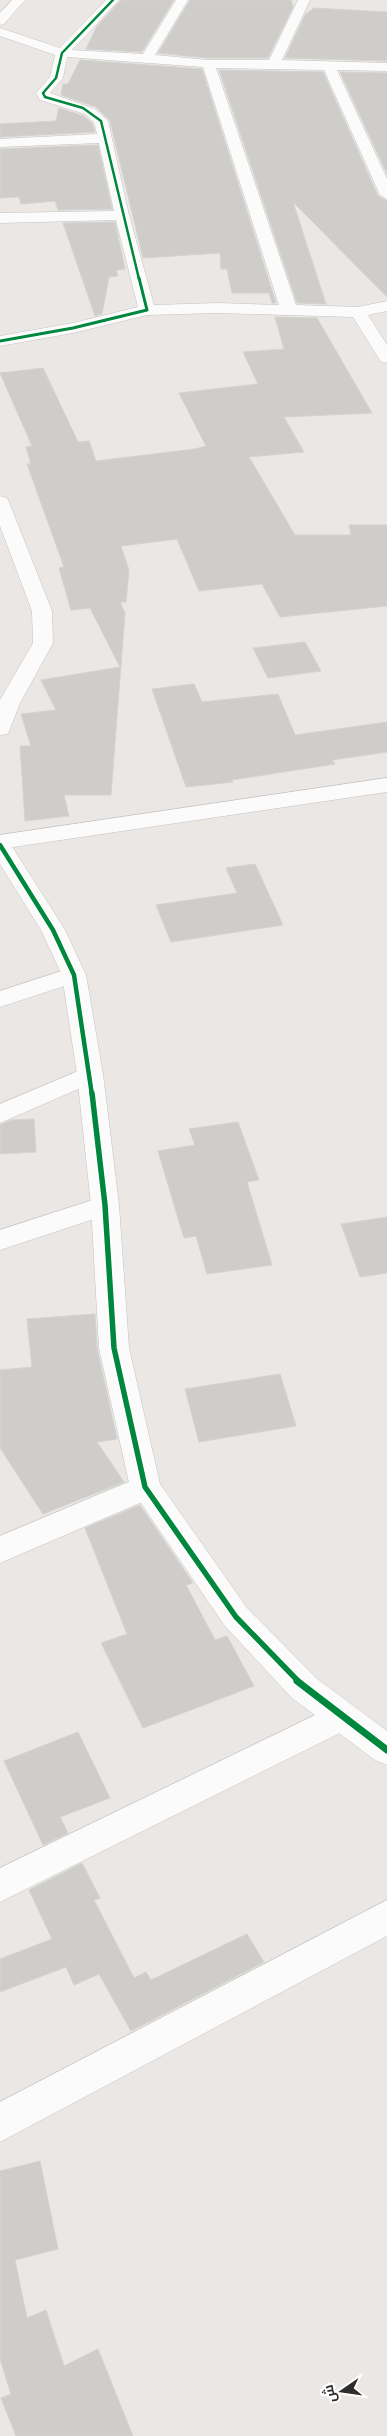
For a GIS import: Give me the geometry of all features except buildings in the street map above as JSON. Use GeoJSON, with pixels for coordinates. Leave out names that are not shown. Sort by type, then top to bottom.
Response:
{"type":"FeatureCollection","features":[{"type":"Feature","properties":{"kind":"street"},"geometry":{"type":"LineString","coordinates":[[0,21],[19,0]]}},
{"type":"Feature","properties":{"kind":"street"},"geometry":{"type":"LineString","coordinates":[[113,0],[62,53],[60,71],[52,84],[43,92],[45,97],[97,116],[105,138],[122,216],[147,310]]}},
{"type":"Feature","properties":{"kind":"street"},"geometry":{"type":"LineString","coordinates":[[147,58],[182,0]]}},
{"type":"Feature","properties":{"kind":"street"},"geometry":{"type":"LineString","coordinates":[[274,64],[304,0]]}},
{"type":"Feature","properties":{"kind":"street"},"geometry":{"type":"LineString","coordinates":[[3,33],[43,34]]}},
{"type":"Feature","properties":{"kind":"street"},"geometry":{"type":"LineString","coordinates":[[3,33],[62,53],[208,64],[387,67]]}},
{"type":"Feature","properties":{"kind":"street"},"geometry":{"type":"LineString","coordinates":[[62,34],[81,35]]}},
{"type":"Feature","properties":{"kind":"street"},"geometry":{"type":"LineString","coordinates":[[208,64],[289,310]]}},
{"type":"Feature","properties":{"kind":"street"},"geometry":{"type":"LineString","coordinates":[[330,66],[387,195]]}},
{"type":"Feature","properties":{"kind":"street"},"geometry":{"type":"LineString","coordinates":[[0,143],[105,138]]}},
{"type":"Feature","properties":{"kind":"street"},"geometry":{"type":"LineString","coordinates":[[0,218],[122,216]]}},
{"type":"Feature","properties":{"kind":"street"},"geometry":{"type":"LineString","coordinates":[[0,341],[73,328],[147,310],[218,308],[358,312],[387,306]]}},
{"type":"Feature","properties":{"kind":"street"},"geometry":{"type":"LineString","coordinates":[[358,312],[387,358]]}},
{"type":"Feature","properties":{"kind":"street"},"geometry":{"type":"LineString","coordinates":[[0,502],[42,611],[43,644],[9,703],[0,729]]}},
{"type":"Feature","properties":{"kind":"street"},"geometry":{"type":"LineString","coordinates":[[387,785],[2,853],[53,930],[74,975],[90,1074],[105,1205],[114,1348],[145,1487],[236,1617],[304,1688],[387,1750]]}},
{"type":"Feature","properties":{"kind":"street"},"geometry":{"type":"LineString","coordinates":[[0,999],[74,975]]}},
{"type":"Feature","properties":{"kind":"street"},"geometry":{"type":"LineString","coordinates":[[0,1114],[90,1074]]}},
{"type":"Feature","properties":{"kind":"street"},"geometry":{"type":"LineString","coordinates":[[0,1240],[105,1205]]}},
{"type":"Feature","properties":{"kind":"street"},"geometry":{"type":"LineString","coordinates":[[0,1550],[145,1487]]}},
{"type":"Feature","properties":{"kind":"street"},"geometry":{"type":"LineString","coordinates":[[0,1886],[342,1716]]}},
{"type":"Feature","properties":{"kind":"street"},"geometry":{"type":"LineString","coordinates":[[0,2123],[387,1917]]}},
{"type":"Feature","properties":{"kind":"cycle path"},"geometry":{"type":"LineString","coordinates":[[0,341],[73,328],[147,310],[122,215],[101,121],[90,111],[45,97],[43,93],[56,78],[62,53],[113,0]]}},
{"type":"Feature","properties":{"kind":"cycle path"},"geometry":{"type":"LineString","coordinates":[[0,845],[53,930],[74,975],[90,1074],[105,1205],[114,1348],[145,1487],[236,1617],[304,1688],[387,1750]]}}]}
